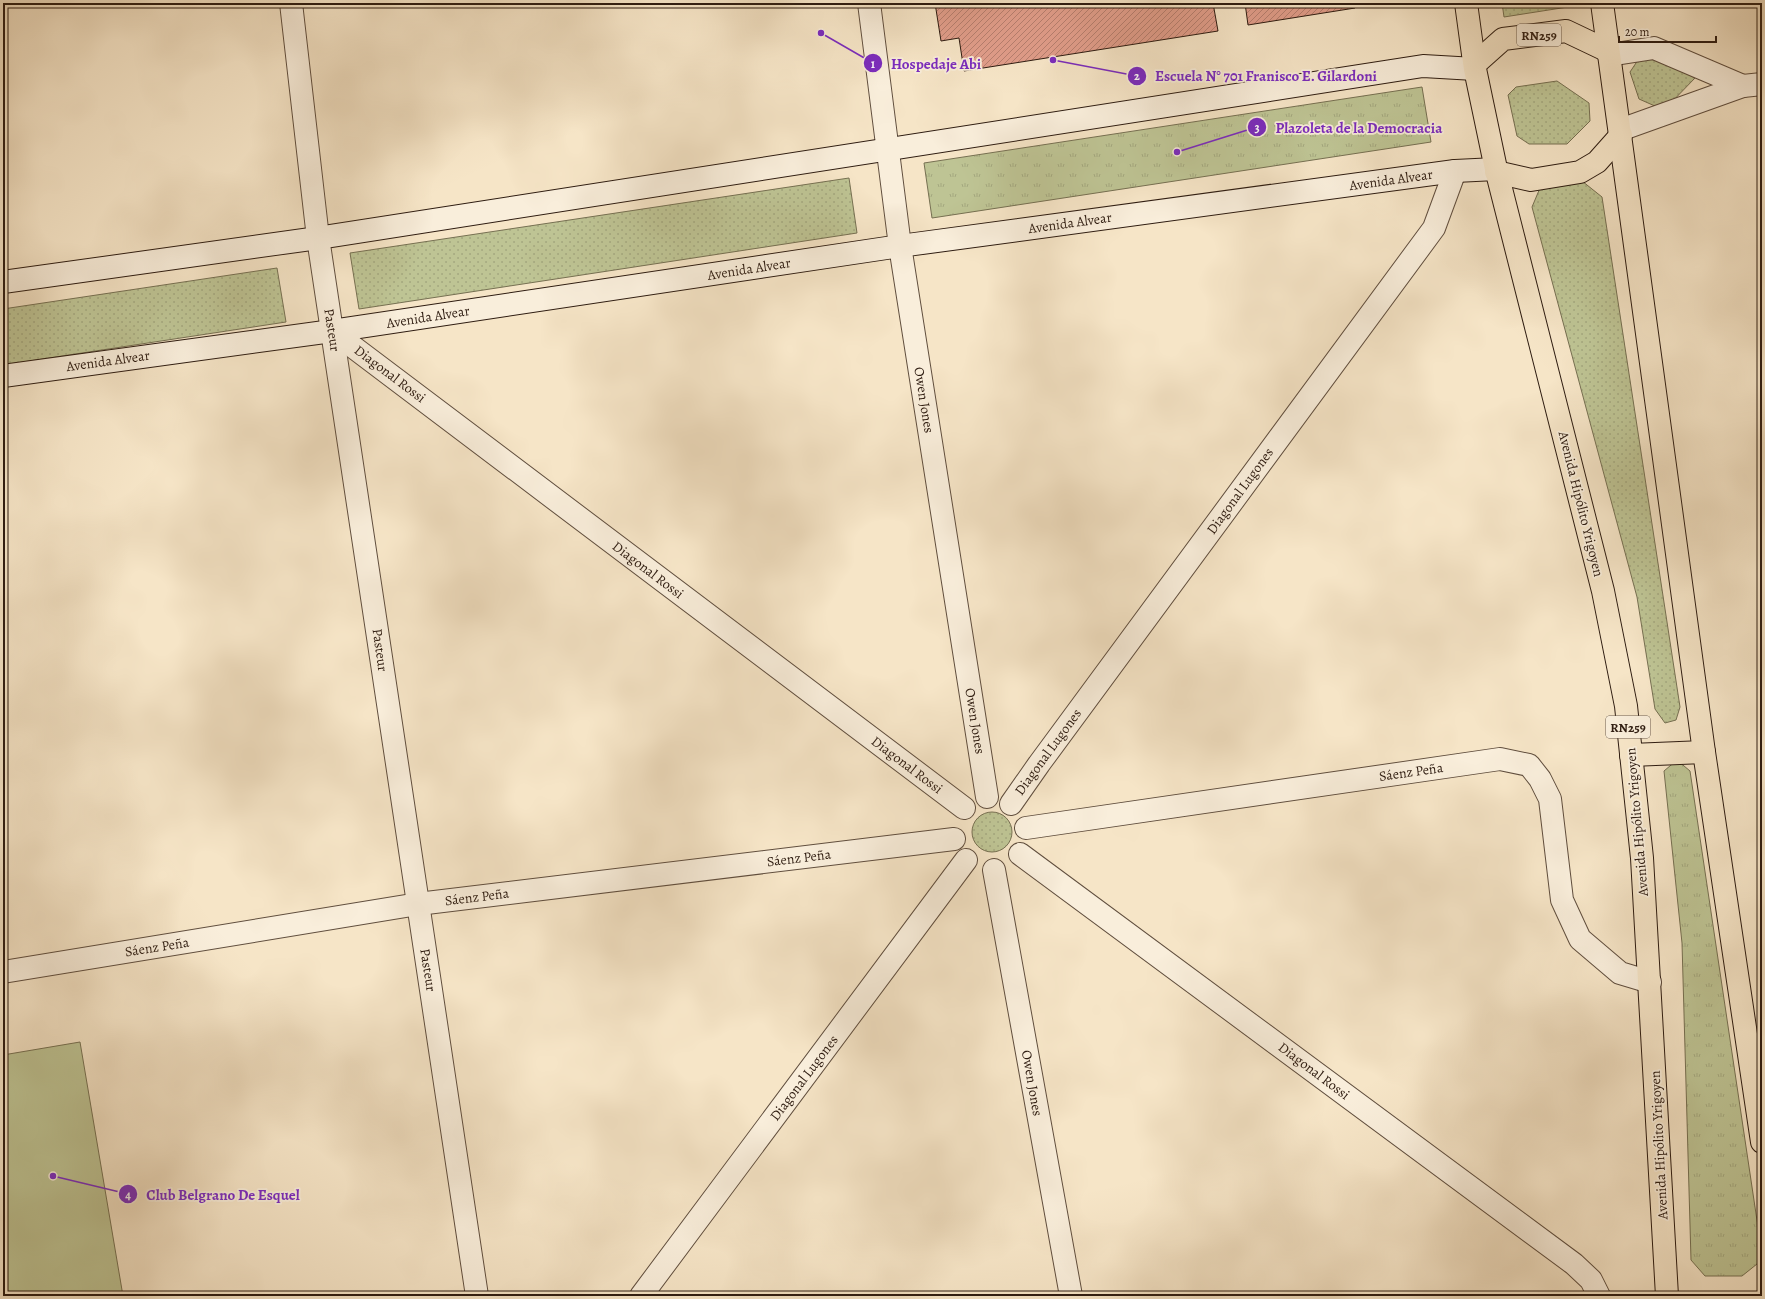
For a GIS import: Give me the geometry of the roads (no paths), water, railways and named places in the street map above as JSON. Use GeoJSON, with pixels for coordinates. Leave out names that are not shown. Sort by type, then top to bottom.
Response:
{"type":"FeatureCollection","features":[{"type":"Feature","properties":{"kind":"highway","name":"RN259"},"geometry":{"type":"LineString","coordinates":[[1466,3],[1475,66],[1496,170]]}},
{"type":"Feature","properties":{"kind":"highway"},"geometry":{"type":"LineString","coordinates":[[1602,3],[1621,133],[1704,752],[1762,1142]]}},
{"type":"Feature","properties":{"kind":"highway","name":"RN259"},"geometry":{"type":"LineString","coordinates":[[1475,66],[1503,39],[1566,31],[1609,53]]}},
{"type":"Feature","properties":{"kind":"highway"},"geometry":{"type":"LineString","coordinates":[[1496,170],[1531,180],[1580,172],[1597,162],[1621,133]]}},
{"type":"Feature","properties":{"kind":"highway","name":"Avenida Hipólito Yrigoyen"},"geometry":{"type":"LineString","coordinates":[[1496,170],[1603,591],[1626,706],[1642,858],[1667,1296]]}},
{"type":"Feature","properties":{"kind":"highway"},"geometry":{"type":"LineString","coordinates":[[1631,755],[1704,752]]}},
{"type":"Feature","properties":{"kind":"street","name":"Pasteur"},"geometry":{"type":"LineString","coordinates":[[291,3],[318,238],[477,1296]]}},
{"type":"Feature","properties":{"kind":"street","name":"Owen Jones"},"geometry":{"type":"LineString","coordinates":[[869,3],[900,246],[987,797]]}},
{"type":"Feature","properties":{"kind":"street"},"geometry":{"type":"LineString","coordinates":[[1609,53],[1654,48],[1753,85]]}},
{"type":"Feature","properties":{"kind":"street"},"geometry":{"type":"LineString","coordinates":[[3,282],[318,238],[1423,66],[1475,66]]}},
{"type":"Feature","properties":{"kind":"street"},"geometry":{"type":"LineString","coordinates":[[1621,133],[1753,85]]}},
{"type":"Feature","properties":{"kind":"street","name":"Avenida Alvear"},"geometry":{"type":"LineString","coordinates":[[3,376],[332,331],[900,246],[1455,171],[1496,170]]}},
{"type":"Feature","properties":{"kind":"street","name":"Diagonal Lugones"},"geometry":{"type":"LineString","coordinates":[[1011,804],[1038,764],[1434,228],[1455,171]]}},
{"type":"Feature","properties":{"kind":"street","name":"Diagonal Rossi"},"geometry":{"type":"LineString","coordinates":[[332,331],[964,808]]}},
{"type":"Feature","properties":{"kind":"street","name":"Sáenz Peña"},"geometry":{"type":"LineString","coordinates":[[1026,828],[1500,759],[1529,766],[1540,779],[1550,799],[1562,900],[1580,939],[1620,973],[1650,982]]}},
{"type":"Feature","properties":{"kind":"street"},"geometry":{"type":"LineString","coordinates":[[987,797],[1004,800],[1011,804],[1022,816],[1026,828],[1026,840],[1020,854],[1015,860],[1005,867],[994,870],[982,869],[971,865],[956,847],[954,839],[955,823],[964,808],[980,798],[987,797]]}},
{"type":"Feature","properties":{"kind":"street","name":"Sáenz Peña"},"geometry":{"type":"LineString","coordinates":[[3,972],[418,904],[954,839]]}},
{"type":"Feature","properties":{"kind":"street","name":"Diagonal Rossi"},"geometry":{"type":"LineString","coordinates":[[1020,854],[1574,1264],[1591,1280],[1599,1296]]}},
{"type":"Feature","properties":{"kind":"street","name":"Diagonal Lugones"},"geometry":{"type":"LineString","coordinates":[[641,1296],[966,860]]}},
{"type":"Feature","properties":{"kind":"street","name":"Owen Jones"},"geometry":{"type":"LineString","coordinates":[[994,870],[1071,1296]]}},
{"type":"Feature","properties":{"kind":"place","name":"Hospedaje Abi"},"geometry":{"type":"Point","coordinates":[821,33]}},
{"type":"Feature","properties":{"kind":"place","name":"Escuela N° 701 Franisco E. Gilardoni"},"geometry":{"type":"Point","coordinates":[1053,60]}},
{"type":"Feature","properties":{"kind":"place","name":"Plazoleta de la Democracia"},"geometry":{"type":"Point","coordinates":[1177,152]}},
{"type":"Feature","properties":{"kind":"place","name":"Club Belgrano De Esquel"},"geometry":{"type":"Point","coordinates":[53,1176]}}]}
